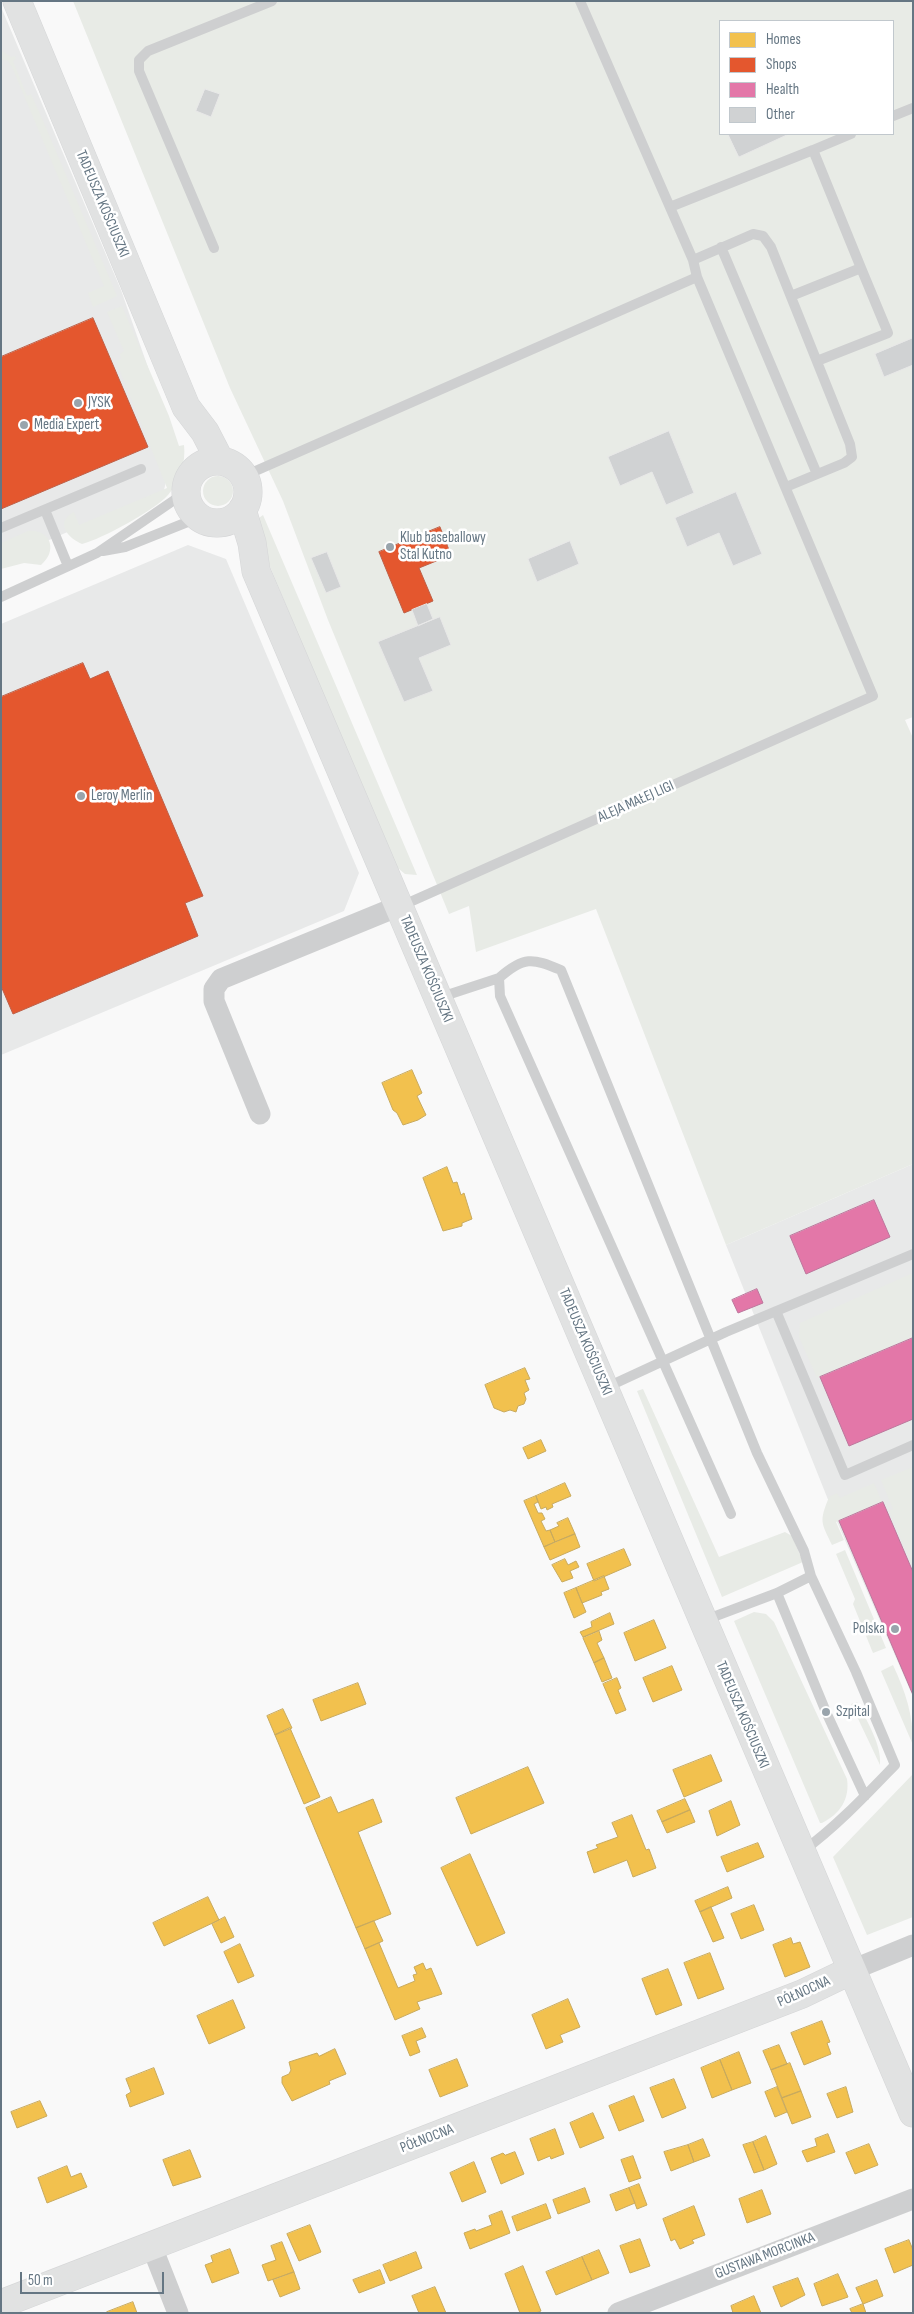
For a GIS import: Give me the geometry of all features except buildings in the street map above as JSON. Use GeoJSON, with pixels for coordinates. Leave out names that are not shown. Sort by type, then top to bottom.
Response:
{"type":"FeatureCollection","features":[{"type":"Feature","properties":{"kind":"street","name":"TADEUSZA KOŚCIUSZKI"},"geometry":{"type":"LineString","coordinates":[[18,1],[186,407],[205,432],[220,461]]}},
{"type":"Feature","properties":{"kind":"street","name":"TADEUSZA KOŚCIUSZKI"},"geometry":{"type":"LineString","coordinates":[[186,407],[190,482]]}},
{"type":"Feature","properties":{"kind":"street"},"geometry":{"type":"LineString","coordinates":[[220,461],[238,468],[244,476],[248,487],[247,499],[242,510],[231,519],[208,520],[190,506],[190,482],[206,463],[220,461]]}},
{"type":"Feature","properties":{"kind":"street","name":"TADEUSZA KOŚCIUSZKI"},"geometry":{"type":"LineString","coordinates":[[242,510],[252,544],[256,571],[800,1853],[913,2113]]}},
{"type":"Feature","properties":{"kind":"street","name":"TADEUSZA KOŚCIUSZKI"},"geometry":{"type":"LineString","coordinates":[[208,520],[256,571]]}},
{"type":"Feature","properties":{"kind":"street"},"geometry":{"type":"LineString","coordinates":[[260,1114],[214,1001],[213,995],[217,984],[221,979],[255,964],[399,906]]}},
{"type":"Feature","properties":{"kind":"street"},"geometry":{"type":"LineString","coordinates":[[852,1970],[913,1945]]}},
{"type":"Feature","properties":{"kind":"street","name":"PÓŁNOCNA"},"geometry":{"type":"LineString","coordinates":[[1,2304],[802,1994],[852,1970]]}},
{"type":"Feature","properties":{"kind":"street","name":"GUSTAWA MORCINKA"},"geometry":{"type":"LineString","coordinates":[[618,2313],[913,2199]]}},
{"type":"Feature","properties":{"kind":"street"},"geometry":{"type":"LineString","coordinates":[[152,2247],[178,2313]]}},
{"type":"Feature","properties":{"kind":"lane"},"geometry":{"type":"LineString","coordinates":[[214,248],[139,70],[139,60],[148,51],[272,1]]}},
{"type":"Feature","properties":{"kind":"lane"},"geometry":{"type":"LineString","coordinates":[[580,1],[693,260],[698,277],[786,487],[844,463],[852,457],[850,444],[791,296],[771,247],[763,236],[753,234],[693,260]]}},
{"type":"Feature","properties":{"kind":"lane"},"geometry":{"type":"LineString","coordinates":[[894,116],[913,108]]}},
{"type":"Feature","properties":{"kind":"lane"},"geometry":{"type":"LineString","coordinates":[[670,207],[849,135]]}},
{"type":"Feature","properties":{"kind":"lane"},"geometry":{"type":"LineString","coordinates":[[813,150],[888,333],[817,362]]}},
{"type":"Feature","properties":{"kind":"lane"},"geometry":{"type":"LineString","coordinates":[[722,247],[817,474]]}},
{"type":"Feature","properties":{"kind":"lane"},"geometry":{"type":"LineString","coordinates":[[791,296],[861,268]]}},
{"type":"Feature","properties":{"kind":"lane"},"geometry":{"type":"LineString","coordinates":[[244,476],[698,277]]}},
{"type":"Feature","properties":{"kind":"lane"},"geometry":{"type":"LineString","coordinates":[[1,528],[141,469]]}},
{"type":"Feature","properties":{"kind":"lane"},"geometry":{"type":"LineString","coordinates":[[97,553],[190,482]]}},
{"type":"Feature","properties":{"kind":"lane","name":"ALEJA MAŁEJ LIGI"},"geometry":{"type":"LineString","coordinates":[[399,906],[873,696],[786,487]]}},
{"type":"Feature","properties":{"kind":"lane"},"geometry":{"type":"LineString","coordinates":[[45,510],[68,566]]}},
{"type":"Feature","properties":{"kind":"lane"},"geometry":{"type":"LineString","coordinates":[[1,597],[97,553],[125,547],[208,520]]}},
{"type":"Feature","properties":{"kind":"lane"},"geometry":{"type":"LineString","coordinates":[[438,998],[499,978],[512,966],[536,960],[561,970],[757,1453],[804,1551],[812,1576],[856,1672],[895,1765],[820,1839],[800,1853]]}},
{"type":"Feature","properties":{"kind":"lane"},"geometry":{"type":"LineString","coordinates":[[499,978],[500,996],[731,1514]]}},
{"type":"Feature","properties":{"kind":"lane"},"geometry":{"type":"LineString","coordinates":[[604,1389],[776,1311],[913,1254]]}},
{"type":"Feature","properties":{"kind":"lane"},"geometry":{"type":"LineString","coordinates":[[776,1311],[845,1475],[913,1444]]}},
{"type":"Feature","properties":{"kind":"lane"},"geometry":{"type":"LineString","coordinates":[[702,1621],[777,1593],[812,1576]]}},
{"type":"Feature","properties":{"kind":"lane"},"geometry":{"type":"LineString","coordinates":[[777,1593],[826,1712],[865,1796]]}},
{"type":"Feature","properties":{"kind":"shaded area"},"geometry":{"type":"Polygon","coordinates":[[[73,1],[913,1],[913,717],[905,720],[913,738],[913,1164],[726,1245],[596,909],[476,952],[469,906],[449,914],[328,620],[283,501],[230,388],[73,1]]]}},
{"type":"Feature","properties":{"kind":"shaded area"},"geometry":{"type":"Polygon","coordinates":[[[1,7],[121,290],[175,445],[164,490],[1,561],[1,7]]]}},
{"type":"Feature","properties":{"kind":"shaded area"},"geometry":{"type":"Polygon","coordinates":[[[1,50],[11,57],[15,56],[16,59],[13,61],[27,96],[31,94],[117,296],[93,307],[88,293],[104,286],[12,67],[8,61],[1,59],[1,50]]]}},
{"type":"Feature","properties":{"kind":"shaded area"},"geometry":{"type":"Polygon","coordinates":[[[122,306],[169,416],[179,446],[184,445],[183,465],[176,484],[161,501],[128,523],[82,544],[72,538],[65,530],[65,520],[74,512],[79,525],[167,488],[116,361],[121,359],[120,354],[124,351],[107,312],[122,306]]]}},
{"type":"Feature","properties":{"kind":"shaded area"},"geometry":{"type":"Polygon","coordinates":[[[218,476],[228,481],[233,491],[228,501],[218,506],[208,501],[203,491],[208,481],[218,476]]]}},
{"type":"Feature","properties":{"kind":"shaded area"},"geometry":{"type":"Polygon","coordinates":[[[263,515],[417,875],[405,874],[393,864],[252,523],[263,515]]]}},
{"type":"Feature","properties":{"kind":"shaded area"},"geometry":{"type":"Polygon","coordinates":[[[28,531],[36,531],[47,537],[50,542],[50,548],[46,559],[41,565],[24,563],[1,569],[1,543],[28,531]]]}},
{"type":"Feature","properties":{"kind":"shaded area"},"geometry":{"type":"Polygon","coordinates":[[[188,545],[226,559],[359,873],[344,911],[1,1055],[1,624],[188,545]]]}},
{"type":"Feature","properties":{"kind":"shaded area"},"geometry":{"type":"Polygon","coordinates":[[[913,1164],[913,1697],[835,1517],[726,1245],[913,1164]]]}},
{"type":"Feature","properties":{"kind":"shaded area"},"geometry":{"type":"Polygon","coordinates":[[[913,1273],[913,1337],[817,1378],[799,1337],[800,1323],[913,1273]]]}},
{"type":"Feature","properties":{"kind":"shaded area"},"geometry":{"type":"Polygon","coordinates":[[[643,1389],[719,1557],[785,1532],[792,1536],[803,1562],[722,1597],[637,1391],[643,1389]]]}},
{"type":"Feature","properties":{"kind":"shaded area"},"geometry":{"type":"Polygon","coordinates":[[[913,1467],[913,1567],[889,1511],[893,1509],[881,1480],[913,1467]]]}},
{"type":"Feature","properties":{"kind":"shaded area"},"geometry":{"type":"Polygon","coordinates":[[[874,1483],[882,1502],[836,1522],[844,1540],[832,1545],[823,1522],[829,1497],[837,1493],[840,1498],[874,1483]]]}},
{"type":"Feature","properties":{"kind":"shaded area"},"geometry":{"type":"Polygon","coordinates":[[[845,1550],[886,1648],[873,1653],[853,1604],[855,1599],[836,1554],[845,1550]]]}},
{"type":"Feature","properties":{"kind":"shaded area"},"geometry":{"type":"Polygon","coordinates":[[[754,1612],[766,1614],[774,1622],[847,1779],[847,1793],[842,1805],[834,1815],[822,1823],[820,1823],[734,1621],[754,1612]]]}},
{"type":"Feature","properties":{"kind":"shaded area"},"geometry":{"type":"Polygon","coordinates":[[[893,1665],[908,1704],[912,1723],[913,1745],[881,1671],[893,1665]]]}},
{"type":"Feature","properties":{"kind":"shaded area"},"geometry":{"type":"Polygon","coordinates":[[[857,1702],[869,1724],[879,1749],[880,1765],[851,1704],[857,1702]]]}},
{"type":"Feature","properties":{"kind":"shaded area"},"geometry":{"type":"Polygon","coordinates":[[[913,1774],[913,1917],[867,1935],[833,1857],[913,1774]]]}},
{"type":"Feature","properties":{"kind":"place","name":"JYSK"},"geometry":{"type":"Point","coordinates":[78,403]}},
{"type":"Feature","properties":{"kind":"place","name":"Media Expert"},"geometry":{"type":"Point","coordinates":[24,425]}},
{"type":"Feature","properties":{"kind":"place","name":"Klub baseballowy Stal Kutno"},"geometry":{"type":"Point","coordinates":[390,547]}},
{"type":"Feature","properties":{"kind":"place","name":"Leroy Merlin"},"geometry":{"type":"Point","coordinates":[81,796]}},
{"type":"Feature","properties":{"kind":"place","name":"Polska"},"geometry":{"type":"Point","coordinates":[895,1629]}},
{"type":"Feature","properties":{"kind":"place","name":"Szpital"},"geometry":{"type":"Point","coordinates":[826,1712]}}]}
